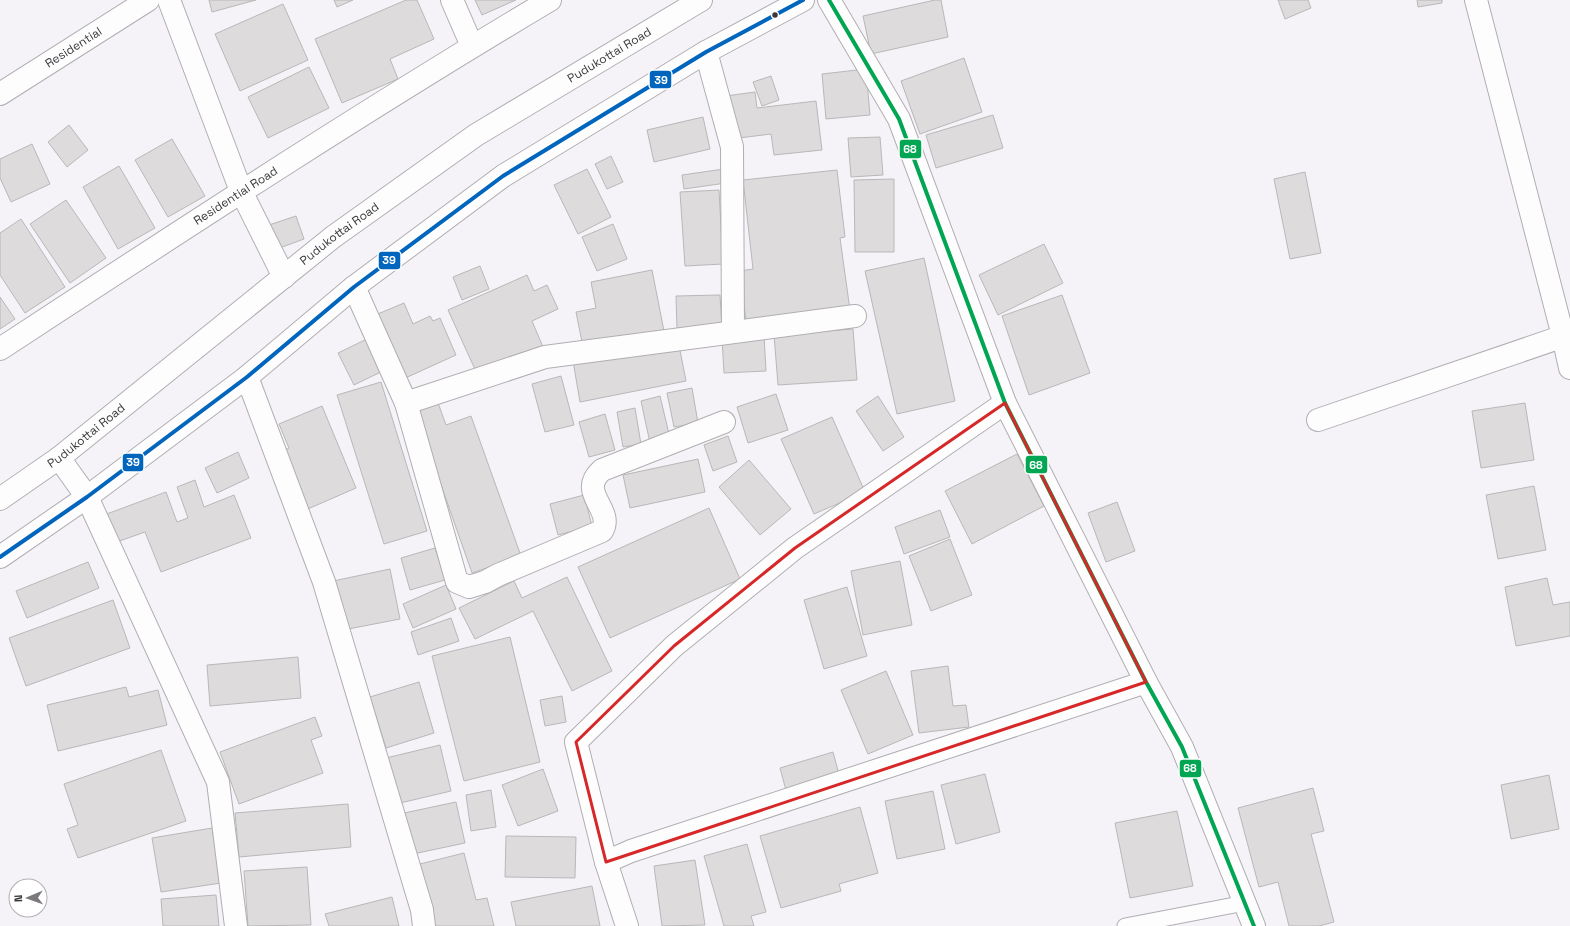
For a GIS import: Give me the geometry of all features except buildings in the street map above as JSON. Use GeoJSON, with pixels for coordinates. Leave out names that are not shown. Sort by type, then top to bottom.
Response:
{"type":"FeatureCollection","features":[{"type":"Feature","properties":{"kind":"main road","name":"Residential"},"geometry":{"type":"LineString","coordinates":[[0,94],[148,0]]}},
{"type":"Feature","properties":{"kind":"main road"},"geometry":{"type":"LineString","coordinates":[[170,0],[242,191],[284,277]]}},
{"type":"Feature","properties":{"kind":"main road"},"geometry":{"type":"LineString","coordinates":[[452,0],[472,46]]}},
{"type":"Feature","properties":{"kind":"main road","name":"Residential Road"},"geometry":{"type":"LineString","coordinates":[[0,349],[242,191],[472,46],[550,0]]}},
{"type":"Feature","properties":{"kind":"main road","name":"Pudukottai Road"},"geometry":{"type":"LineString","coordinates":[[0,499],[59,458],[333,237],[476,135],[701,0]]}},
{"type":"Feature","properties":{"kind":"main road"},"geometry":{"type":"LineString","coordinates":[[0,557],[87,497],[247,377],[354,288],[503,176],[706,52],[803,0]]}},
{"type":"Feature","properties":{"kind":"main road"},"geometry":{"type":"LineString","coordinates":[[829,0],[899,118],[1005,403],[1146,682],[1182,747],[1254,926]]}},
{"type":"Feature","properties":{"kind":"main road"},"geometry":{"type":"LineString","coordinates":[[1476,0],[1566,335],[1570,368]]}},
{"type":"Feature","properties":{"kind":"main road"},"geometry":{"type":"LineString","coordinates":[[706,52],[732,147],[733,332]]}},
{"type":"Feature","properties":{"kind":"main road"},"geometry":{"type":"LineString","coordinates":[[354,288],[406,403],[456,582],[470,587],[602,531],[605,527],[605,520],[593,492],[592,485],[594,479],[602,470],[724,422]]}},
{"type":"Feature","properties":{"kind":"main road"},"geometry":{"type":"LineString","coordinates":[[406,403],[545,357],[855,316]]}},
{"type":"Feature","properties":{"kind":"main road"},"geometry":{"type":"LineString","coordinates":[[1318,420],[1566,335]]}},
{"type":"Feature","properties":{"kind":"main road"},"geometry":{"type":"LineString","coordinates":[[247,377],[324,582],[419,902],[424,926]]}},
{"type":"Feature","properties":{"kind":"main road"},"geometry":{"type":"LineString","coordinates":[[627,926],[606,862],[576,742],[674,646],[795,548],[1005,403]]}},
{"type":"Feature","properties":{"kind":"main road"},"geometry":{"type":"LineString","coordinates":[[59,458],[87,497],[218,782],[236,926]]}},
{"type":"Feature","properties":{"kind":"main road"},"geometry":{"type":"LineString","coordinates":[[606,862],[631,851],[1146,682]]}},
{"type":"Feature","properties":{"kind":"lane"},"geometry":{"type":"LineString","coordinates":[[1125,926],[1245,903]]}},
{"type":"Feature","properties":{"kind":"highlighted area"},"geometry":{"type":"Polygon","coordinates":[[[1005,403],[1146,682],[606,862],[576,742],[674,646],[795,548],[1005,403]]]}},
{"type":"Feature","properties":{"kind":"transit line","name":"39"},"geometry":{"type":"LineString","coordinates":[[0,557],[87,497],[247,377],[354,287],[503,176],[706,52],[803,0]]}},
{"type":"Feature","properties":{"kind":"transit line","name":"68"},"geometry":{"type":"LineString","coordinates":[[829,0],[899,119],[1005,403],[1146,682],[1182,747],[1254,926]]}}]}
